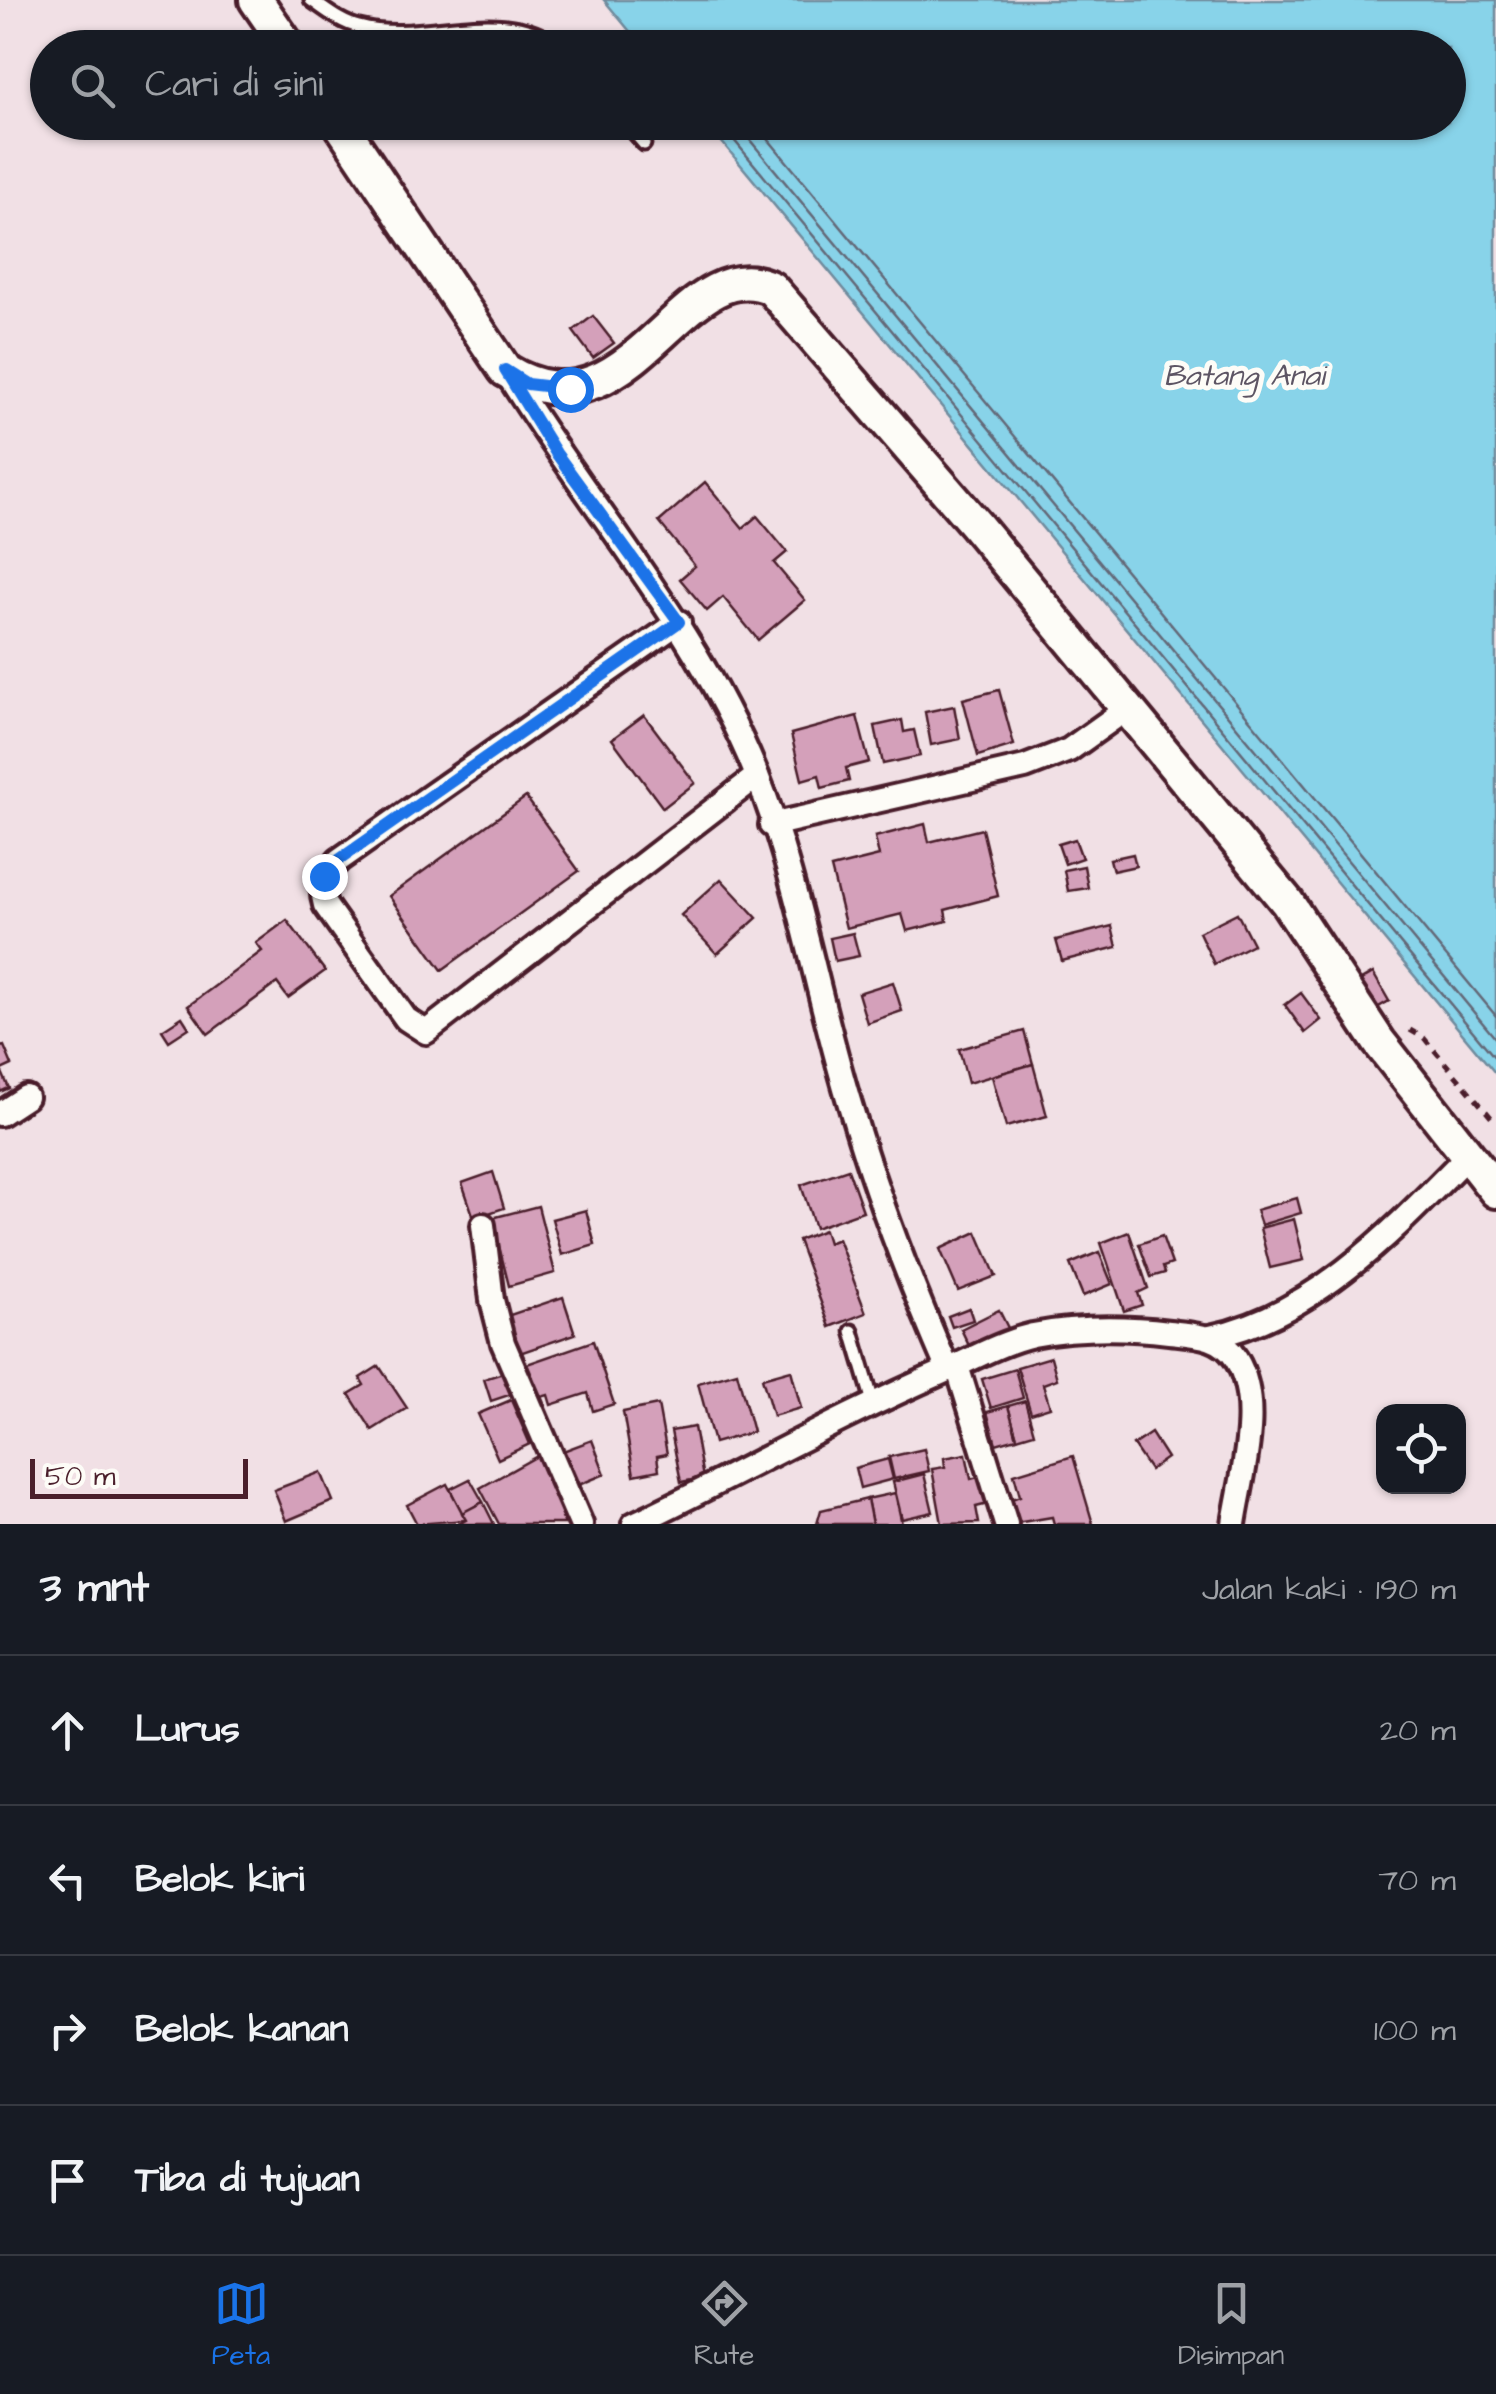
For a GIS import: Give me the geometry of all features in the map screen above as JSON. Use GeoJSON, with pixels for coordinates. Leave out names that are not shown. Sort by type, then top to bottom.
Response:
{"type":"FeatureCollection","features":[{"type":"Feature","properties":{"kind":"street"},"geometry":{"type":"LineString","coordinates":[[256,0],[277,30]]}},
{"type":"Feature","properties":{"kind":"street"},"geometry":{"type":"LineString","coordinates":[[350,140],[505,370],[556,453],[679,622],[757,776],[851,1109],[916,1296],[952,1368],[1006,1524]]}},
{"type":"Feature","properties":{"kind":"street"},"geometry":{"type":"LineString","coordinates":[[505,370],[547,389],[593,384],[717,289],[753,279],[771,288],[976,525],[1287,902],[1380,1042],[1496,1191]]}},
{"type":"Feature","properties":{"kind":"street"},"geometry":{"type":"LineString","coordinates":[[679,622],[339,860],[324,876],[321,890],[325,904],[406,1019],[426,1032],[757,776]]}},
{"type":"Feature","properties":{"kind":"street"},"geometry":{"type":"LineString","coordinates":[[771,825],[1025,767],[1069,750],[1125,710]]}},
{"type":"Feature","properties":{"kind":"street"},"geometry":{"type":"LineString","coordinates":[[0,1114],[26,1097]]}},
{"type":"Feature","properties":{"kind":"street"},"geometry":{"type":"LineString","coordinates":[[634,1524],[762,1464],[872,1402],[1031,1336],[1145,1330],[1210,1337],[1260,1322],[1326,1284],[1410,1214],[1468,1155]]}},
{"type":"Feature","properties":{"kind":"street"},"geometry":{"type":"LineString","coordinates":[[483,1226],[492,1300],[503,1342],[581,1524]]}},
{"type":"Feature","properties":{"kind":"street"},"geometry":{"type":"LineString","coordinates":[[1210,1337],[1228,1348],[1239,1363],[1247,1388],[1247,1432],[1234,1524]]}},
{"type":"Feature","properties":{"kind":"lane"},"geometry":{"type":"LineString","coordinates":[[311,0],[340,20],[373,30],[472,16],[510,17],[533,23],[541,30]]}},
{"type":"Feature","properties":{"kind":"lane"},"geometry":{"type":"LineString","coordinates":[[641,140],[644,144]]}},
{"type":"Feature","properties":{"kind":"lane"},"geometry":{"type":"LineString","coordinates":[[852,1331],[872,1402]]}},
{"type":"Feature","properties":{"kind":"path"},"geometry":{"type":"LineString","coordinates":[[1380,1042],[1404,1027],[1424,1038],[1496,1123]]}},
{"type":"Feature","properties":{"kind":"water","name":"Batang Anai"},"geometry":{"type":"Polygon","coordinates":[[[604,0],[1496,0],[1496,1074],[720,140],[1466,140],[1466,30],[629,30],[604,0]]]}},
{"type":"Feature","properties":{"kind":"building"},"geometry":{"type":"Polygon","coordinates":[[[593,316],[614,343],[593,358],[573,331],[593,316]]]}},
{"type":"Feature","properties":{"kind":"building"},"geometry":{"type":"Polygon","coordinates":[[[705,482],[743,528],[757,516],[787,552],[774,563],[805,600],[758,640],[723,597],[707,611],[680,579],[695,566],[659,522],[705,482]]]}},
{"type":"Feature","properties":{"kind":"building"},"geometry":{"type":"Polygon","coordinates":[[[999,690],[1014,745],[978,756],[963,699],[999,690]]]}},
{"type":"Feature","properties":{"kind":"building"},"geometry":{"type":"Polygon","coordinates":[[[954,706],[960,739],[931,745],[925,712],[954,706]]]}},
{"type":"Feature","properties":{"kind":"building"},"geometry":{"type":"Polygon","coordinates":[[[644,715],[695,783],[663,808],[612,739],[644,715]]]}},
{"type":"Feature","properties":{"kind":"building"},"geometry":{"type":"Polygon","coordinates":[[[857,716],[869,762],[846,768],[849,781],[822,788],[819,775],[802,780],[791,734],[857,716]]]}},
{"type":"Feature","properties":{"kind":"building"},"geometry":{"type":"Polygon","coordinates":[[[902,720],[904,732],[914,730],[920,756],[883,764],[875,726],[902,720]]]}},
{"type":"Feature","properties":{"kind":"building"},"geometry":{"type":"Polygon","coordinates":[[[526,797],[579,871],[442,970],[389,896],[526,797]]]}},
{"type":"Feature","properties":{"kind":"building"},"geometry":{"type":"Polygon","coordinates":[[[925,824],[929,842],[982,829],[998,896],[945,910],[947,921],[907,931],[902,914],[846,928],[831,868],[879,856],[875,837],[925,824]]]}},
{"type":"Feature","properties":{"kind":"building"},"geometry":{"type":"Polygon","coordinates":[[[1075,839],[1082,858],[1065,864],[1058,844],[1075,839]]]}},
{"type":"Feature","properties":{"kind":"building"},"geometry":{"type":"Polygon","coordinates":[[[1133,854],[1136,866],[1113,871],[1110,859],[1133,854]]]}},
{"type":"Feature","properties":{"kind":"building"},"geometry":{"type":"Polygon","coordinates":[[[1084,866],[1088,888],[1068,891],[1064,870],[1084,866]]]}},
{"type":"Feature","properties":{"kind":"building"},"geometry":{"type":"Polygon","coordinates":[[[721,879],[757,918],[717,954],[681,915],[721,879]]]}},
{"type":"Feature","properties":{"kind":"building"},"geometry":{"type":"Polygon","coordinates":[[[1237,913],[1253,944],[1214,964],[1199,932],[1237,913]]]}},
{"type":"Feature","properties":{"kind":"building"},"geometry":{"type":"Polygon","coordinates":[[[287,920],[325,971],[288,998],[277,983],[208,1034],[188,1006],[262,951],[256,943],[287,920]]]}},
{"type":"Feature","properties":{"kind":"building"},"geometry":{"type":"Polygon","coordinates":[[[1112,926],[1117,947],[1062,961],[1056,940],[1112,926]]]}},
{"type":"Feature","properties":{"kind":"building"},"geometry":{"type":"Polygon","coordinates":[[[853,933],[859,956],[835,961],[830,938],[853,933]]]}},
{"type":"Feature","properties":{"kind":"building"},"geometry":{"type":"Polygon","coordinates":[[[1373,973],[1389,1001],[1368,1013],[1351,986],[1373,973]]]}},
{"type":"Feature","properties":{"kind":"building"},"geometry":{"type":"Polygon","coordinates":[[[893,982],[902,1011],[867,1023],[858,993],[893,982]]]}},
{"type":"Feature","properties":{"kind":"building"},"geometry":{"type":"Polygon","coordinates":[[[1301,993],[1321,1020],[1305,1033],[1285,1005],[1301,993]]]}},
{"type":"Feature","properties":{"kind":"building"},"geometry":{"type":"Polygon","coordinates":[[[182,1017],[189,1028],[169,1041],[162,1030],[182,1017]]]}},
{"type":"Feature","properties":{"kind":"building"},"geometry":{"type":"Polygon","coordinates":[[[1024,1031],[1033,1064],[968,1083],[959,1049],[1024,1031]]]}},
{"type":"Feature","properties":{"kind":"building"},"geometry":{"type":"Polygon","coordinates":[[[4,1046],[12,1065],[1,1070],[9,1088],[0,1092],[0,1047],[4,1046]]]}},
{"type":"Feature","properties":{"kind":"building"},"geometry":{"type":"Polygon","coordinates":[[[1033,1064],[1047,1116],[1006,1127],[992,1076],[1033,1064]]]}},
{"type":"Feature","properties":{"kind":"building"},"geometry":{"type":"Polygon","coordinates":[[[848,1169],[863,1211],[815,1228],[801,1185],[848,1169]]]}},
{"type":"Feature","properties":{"kind":"building"},"geometry":{"type":"Polygon","coordinates":[[[493,1172],[504,1208],[474,1218],[462,1183],[493,1172]]]}},
{"type":"Feature","properties":{"kind":"building"},"geometry":{"type":"Polygon","coordinates":[[[1297,1198],[1301,1213],[1261,1225],[1256,1210],[1297,1198]]]}},
{"type":"Feature","properties":{"kind":"building"},"geometry":{"type":"Polygon","coordinates":[[[538,1206],[555,1273],[509,1286],[492,1218],[538,1206]]]}},
{"type":"Feature","properties":{"kind":"building"},"geometry":{"type":"Polygon","coordinates":[[[586,1210],[595,1245],[562,1255],[552,1219],[586,1210]]]}},
{"type":"Feature","properties":{"kind":"building"},"geometry":{"type":"Polygon","coordinates":[[[1294,1219],[1304,1260],[1270,1268],[1260,1228],[1294,1219]]]}},
{"type":"Feature","properties":{"kind":"building"},"geometry":{"type":"Polygon","coordinates":[[[824,1230],[828,1243],[838,1239],[866,1313],[830,1327],[798,1240],[824,1230]]]}},
{"type":"Feature","properties":{"kind":"building"},"geometry":{"type":"Polygon","coordinates":[[[977,1232],[996,1276],[958,1291],[940,1249],[977,1232]]]}},
{"type":"Feature","properties":{"kind":"building"},"geometry":{"type":"Polygon","coordinates":[[[1129,1232],[1148,1288],[1138,1293],[1142,1305],[1124,1311],[1101,1243],[1129,1232]]]}},
{"type":"Feature","properties":{"kind":"building"},"geometry":{"type":"Polygon","coordinates":[[[1162,1236],[1172,1264],[1163,1267],[1165,1273],[1151,1277],[1139,1244],[1162,1236]]]}},
{"type":"Feature","properties":{"kind":"building"},"geometry":{"type":"Polygon","coordinates":[[[1099,1252],[1112,1284],[1083,1296],[1070,1264],[1099,1252]]]}},
{"type":"Feature","properties":{"kind":"building"},"geometry":{"type":"Polygon","coordinates":[[[563,1297],[575,1334],[517,1354],[504,1317],[563,1297]]]}},
{"type":"Feature","properties":{"kind":"building"},"geometry":{"type":"Polygon","coordinates":[[[969,1308],[973,1320],[952,1327],[948,1316],[969,1308]]]}},
{"type":"Feature","properties":{"kind":"building"},"geometry":{"type":"Polygon","coordinates":[[[999,1310],[1010,1332],[972,1352],[961,1329],[999,1310]]]}},
{"type":"Feature","properties":{"kind":"building"},"geometry":{"type":"Polygon","coordinates":[[[593,1341],[614,1404],[593,1411],[588,1393],[551,1405],[548,1395],[538,1398],[527,1364],[593,1341]]]}},
{"type":"Feature","properties":{"kind":"building"},"geometry":{"type":"Polygon","coordinates":[[[1051,1357],[1057,1379],[1043,1384],[1050,1407],[1031,1413],[1017,1367],[1051,1357]]]}},
{"type":"Feature","properties":{"kind":"building"},"geometry":{"type":"Polygon","coordinates":[[[379,1366],[407,1408],[372,1430],[349,1394],[364,1385],[360,1378],[379,1366]]]}},
{"type":"Feature","properties":{"kind":"building"},"geometry":{"type":"Polygon","coordinates":[[[1015,1369],[1023,1398],[991,1408],[982,1379],[1015,1369]]]}},
{"type":"Feature","properties":{"kind":"building"},"geometry":{"type":"Polygon","coordinates":[[[791,1370],[801,1408],[773,1416],[762,1378],[791,1370]]]}},
{"type":"Feature","properties":{"kind":"building"},"geometry":{"type":"Polygon","coordinates":[[[506,1372],[512,1394],[491,1401],[484,1379],[506,1372]]]}},
{"type":"Feature","properties":{"kind":"building"},"geometry":{"type":"Polygon","coordinates":[[[737,1372],[753,1432],[714,1443],[698,1383],[737,1372]]]}},
{"type":"Feature","properties":{"kind":"building"},"geometry":{"type":"Polygon","coordinates":[[[511,1400],[530,1444],[498,1459],[478,1414],[511,1400]]]}},
{"type":"Feature","properties":{"kind":"building"},"geometry":{"type":"Polygon","coordinates":[[[1025,1401],[1034,1433],[1017,1438],[1008,1406],[1025,1401]]]}},
{"type":"Feature","properties":{"kind":"building"},"geometry":{"type":"Polygon","coordinates":[[[658,1405],[667,1454],[657,1456],[659,1470],[634,1475],[623,1412],[658,1405]]]}},
{"type":"Feature","properties":{"kind":"building"},"geometry":{"type":"Polygon","coordinates":[[[1008,1406],[1017,1438],[996,1444],[987,1412],[1008,1406]]]}},
{"type":"Feature","properties":{"kind":"building"},"geometry":{"type":"Polygon","coordinates":[[[694,1427],[703,1478],[681,1482],[671,1431],[694,1427]]]}},
{"type":"Feature","properties":{"kind":"building"},"geometry":{"type":"Polygon","coordinates":[[[1151,1433],[1167,1458],[1150,1470],[1133,1445],[1151,1433]]]}},
{"type":"Feature","properties":{"kind":"building"},"geometry":{"type":"Polygon","coordinates":[[[592,1440],[605,1474],[569,1489],[555,1454],[592,1440]]]}},
{"type":"Feature","properties":{"kind":"building"},"geometry":{"type":"Polygon","coordinates":[[[924,1449],[929,1471],[894,1479],[889,1457],[924,1449]]]}},
{"type":"Feature","properties":{"kind":"building"},"geometry":{"type":"Polygon","coordinates":[[[541,1454],[573,1512],[562,1518],[565,1524],[499,1524],[480,1488],[541,1454]]]}},
{"type":"Feature","properties":{"kind":"building"},"geometry":{"type":"Polygon","coordinates":[[[966,1454],[971,1479],[982,1476],[988,1504],[976,1507],[979,1523],[942,1524],[932,1469],[945,1467],[944,1458],[966,1454]]]}},
{"type":"Feature","properties":{"kind":"building"},"geometry":{"type":"Polygon","coordinates":[[[1073,1456],[1093,1524],[1054,1524],[1052,1517],[1010,1524],[1009,1500],[1020,1496],[1014,1474],[1073,1456]]]}},
{"type":"Feature","properties":{"kind":"building"},"geometry":{"type":"Polygon","coordinates":[[[888,1459],[893,1479],[860,1488],[855,1468],[888,1459]]]}},
{"type":"Feature","properties":{"kind":"building"},"geometry":{"type":"Polygon","coordinates":[[[321,1472],[333,1501],[286,1521],[274,1490],[321,1472]]]}},
{"type":"Feature","properties":{"kind":"building"},"geometry":{"type":"Polygon","coordinates":[[[924,1474],[933,1512],[902,1519],[893,1482],[924,1474]]]}},
{"type":"Feature","properties":{"kind":"building"},"geometry":{"type":"Polygon","coordinates":[[[470,1479],[483,1502],[462,1513],[450,1489],[470,1479]]]}},
{"type":"Feature","properties":{"kind":"building"},"geometry":{"type":"Polygon","coordinates":[[[447,1484],[466,1520],[417,1524],[407,1505],[447,1484]]]}},
{"type":"Feature","properties":{"kind":"building"},"geometry":{"type":"Polygon","coordinates":[[[895,1493],[902,1524],[872,1524],[867,1499],[895,1493]]]}},
{"type":"Feature","properties":{"kind":"building"},"geometry":{"type":"Polygon","coordinates":[[[867,1499],[872,1524],[817,1524],[821,1510],[867,1499]]]}},
{"type":"Feature","properties":{"kind":"building"},"geometry":{"type":"Polygon","coordinates":[[[483,1502],[494,1524],[458,1524],[466,1520],[462,1513],[483,1502]]]}},
{"type":"Feature","properties":{"kind":"route"},"geometry":{"type":"LineString","coordinates":[[324,876],[339,860],[679,622],[556,453],[505,370],[527,384],[570,389]]}}]}
